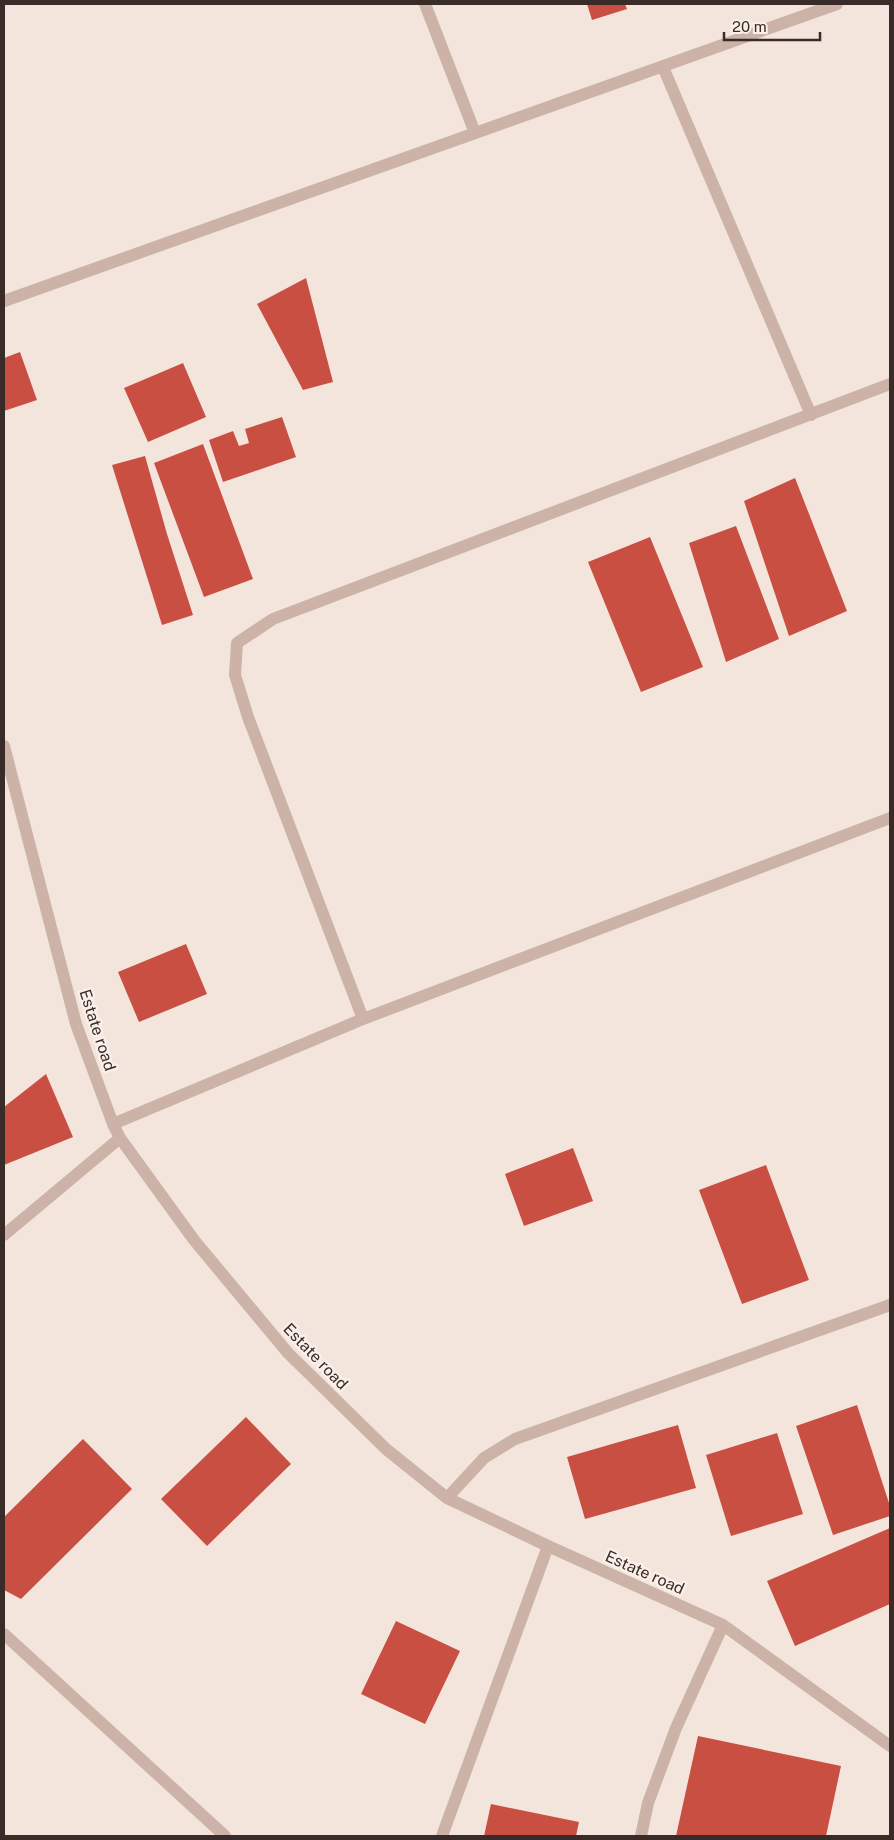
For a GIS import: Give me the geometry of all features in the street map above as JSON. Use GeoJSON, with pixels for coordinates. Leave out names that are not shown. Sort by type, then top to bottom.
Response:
{"type":"FeatureCollection","features":[{"type":"Feature","properties":{"kind":"street"},"geometry":{"type":"LineString","coordinates":[[425,4],[475,133]]}},
{"type":"Feature","properties":{"kind":"street"},"geometry":{"type":"LineString","coordinates":[[4,301],[837,4]]}},
{"type":"Feature","properties":{"kind":"street"},"geometry":{"type":"LineString","coordinates":[[663,67],[811,415]]}},
{"type":"Feature","properties":{"kind":"street"},"geometry":{"type":"LineString","coordinates":[[364,1019],[248,717],[236,675],[237,643],[272,619],[890,384]]}},
{"type":"Feature","properties":{"kind":"street","name":"Estate road"},"geometry":{"type":"LineString","coordinates":[[4,746],[76,1024],[113,1124],[120,1138],[194,1240],[288,1353],[386,1449],[448,1498],[548,1546],[723,1625],[890,1746]]}},
{"type":"Feature","properties":{"kind":"street"},"geometry":{"type":"LineString","coordinates":[[113,1124],[364,1019],[890,818]]}},
{"type":"Feature","properties":{"kind":"street"},"geometry":{"type":"LineString","coordinates":[[4,1236],[120,1138]]}},
{"type":"Feature","properties":{"kind":"street"},"geometry":{"type":"LineString","coordinates":[[448,1498],[484,1458],[515,1439],[890,1305]]}},
{"type":"Feature","properties":{"kind":"street"},"geometry":{"type":"LineString","coordinates":[[442,1836],[548,1546]]}},
{"type":"Feature","properties":{"kind":"street"},"geometry":{"type":"LineString","coordinates":[[641,1836],[648,1803],[673,1737],[723,1625]]}},
{"type":"Feature","properties":{"kind":"street"},"geometry":{"type":"LineString","coordinates":[[4,1634],[225,1836]]}},
{"type":"Feature","properties":{"kind":"building"},"geometry":{"type":"Polygon","coordinates":[[[587,4],[625,4],[627,9],[592,20],[587,4]]]}},
{"type":"Feature","properties":{"kind":"building"},"geometry":{"type":"Polygon","coordinates":[[[306,278],[333,382],[303,390],[257,304],[306,278]]]}},
{"type":"Feature","properties":{"kind":"building"},"geometry":{"type":"Polygon","coordinates":[[[20,352],[37,400],[4,411],[4,358],[20,352]]]}},
{"type":"Feature","properties":{"kind":"building"},"geometry":{"type":"Polygon","coordinates":[[[183,363],[206,417],[148,442],[124,388],[183,363]]]}},
{"type":"Feature","properties":{"kind":"building"},"geometry":{"type":"Polygon","coordinates":[[[282,417],[296,457],[223,482],[209,440],[233,431],[239,446],[249,443],[245,429],[282,417]]]}},
{"type":"Feature","properties":{"kind":"building"},"geometry":{"type":"Polygon","coordinates":[[[203,444],[253,579],[204,597],[154,463],[203,444]]]}},
{"type":"Feature","properties":{"kind":"building"},"geometry":{"type":"Polygon","coordinates":[[[145,456],[193,615],[162,625],[112,465],[145,456]]]}},
{"type":"Feature","properties":{"kind":"building"},"geometry":{"type":"Polygon","coordinates":[[[795,478],[847,611],[789,636],[744,501],[795,478]]]}},
{"type":"Feature","properties":{"kind":"building"},"geometry":{"type":"Polygon","coordinates":[[[736,526],[779,639],[726,662],[689,543],[736,526]]]}},
{"type":"Feature","properties":{"kind":"building"},"geometry":{"type":"Polygon","coordinates":[[[650,537],[703,667],[641,692],[588,562],[650,537]]]}},
{"type":"Feature","properties":{"kind":"building"},"geometry":{"type":"Polygon","coordinates":[[[186,944],[207,994],[139,1022],[118,972],[186,944]]]}},
{"type":"Feature","properties":{"kind":"building"},"geometry":{"type":"Polygon","coordinates":[[[46,1074],[73,1137],[4,1165],[4,1107],[46,1074]]]}},
{"type":"Feature","properties":{"kind":"building"},"geometry":{"type":"Polygon","coordinates":[[[573,1148],[593,1201],[524,1226],[505,1174],[573,1148]]]}},
{"type":"Feature","properties":{"kind":"building"},"geometry":{"type":"Polygon","coordinates":[[[766,1165],[809,1280],[742,1304],[699,1190],[766,1165]]]}},
{"type":"Feature","properties":{"kind":"building"},"geometry":{"type":"Polygon","coordinates":[[[857,1405],[890,1506],[890,1516],[833,1535],[796,1426],[857,1405]]]}},
{"type":"Feature","properties":{"kind":"building"},"geometry":{"type":"Polygon","coordinates":[[[246,1417],[291,1464],[207,1546],[161,1499],[246,1417]]]}},
{"type":"Feature","properties":{"kind":"building"},"geometry":{"type":"Polygon","coordinates":[[[678,1425],[696,1488],[585,1519],[567,1457],[678,1425]]]}},
{"type":"Feature","properties":{"kind":"building"},"geometry":{"type":"Polygon","coordinates":[[[777,1433],[803,1514],[731,1536],[706,1455],[777,1433]]]}},
{"type":"Feature","properties":{"kind":"building"},"geometry":{"type":"Polygon","coordinates":[[[83,1439],[132,1489],[21,1599],[4,1590],[4,1517],[83,1439]]]}},
{"type":"Feature","properties":{"kind":"building"},"geometry":{"type":"Polygon","coordinates":[[[890,1528],[890,1604],[795,1646],[767,1581],[890,1528]]]}},
{"type":"Feature","properties":{"kind":"building"},"geometry":{"type":"Polygon","coordinates":[[[396,1621],[460,1651],[425,1724],[361,1694],[396,1621]]]}},
{"type":"Feature","properties":{"kind":"building"},"geometry":{"type":"Polygon","coordinates":[[[698,1736],[841,1766],[826,1836],[676,1836],[698,1736]]]}},
{"type":"Feature","properties":{"kind":"building"},"geometry":{"type":"Polygon","coordinates":[[[491,1804],[579,1822],[576,1836],[484,1836],[491,1804]]]}}]}
